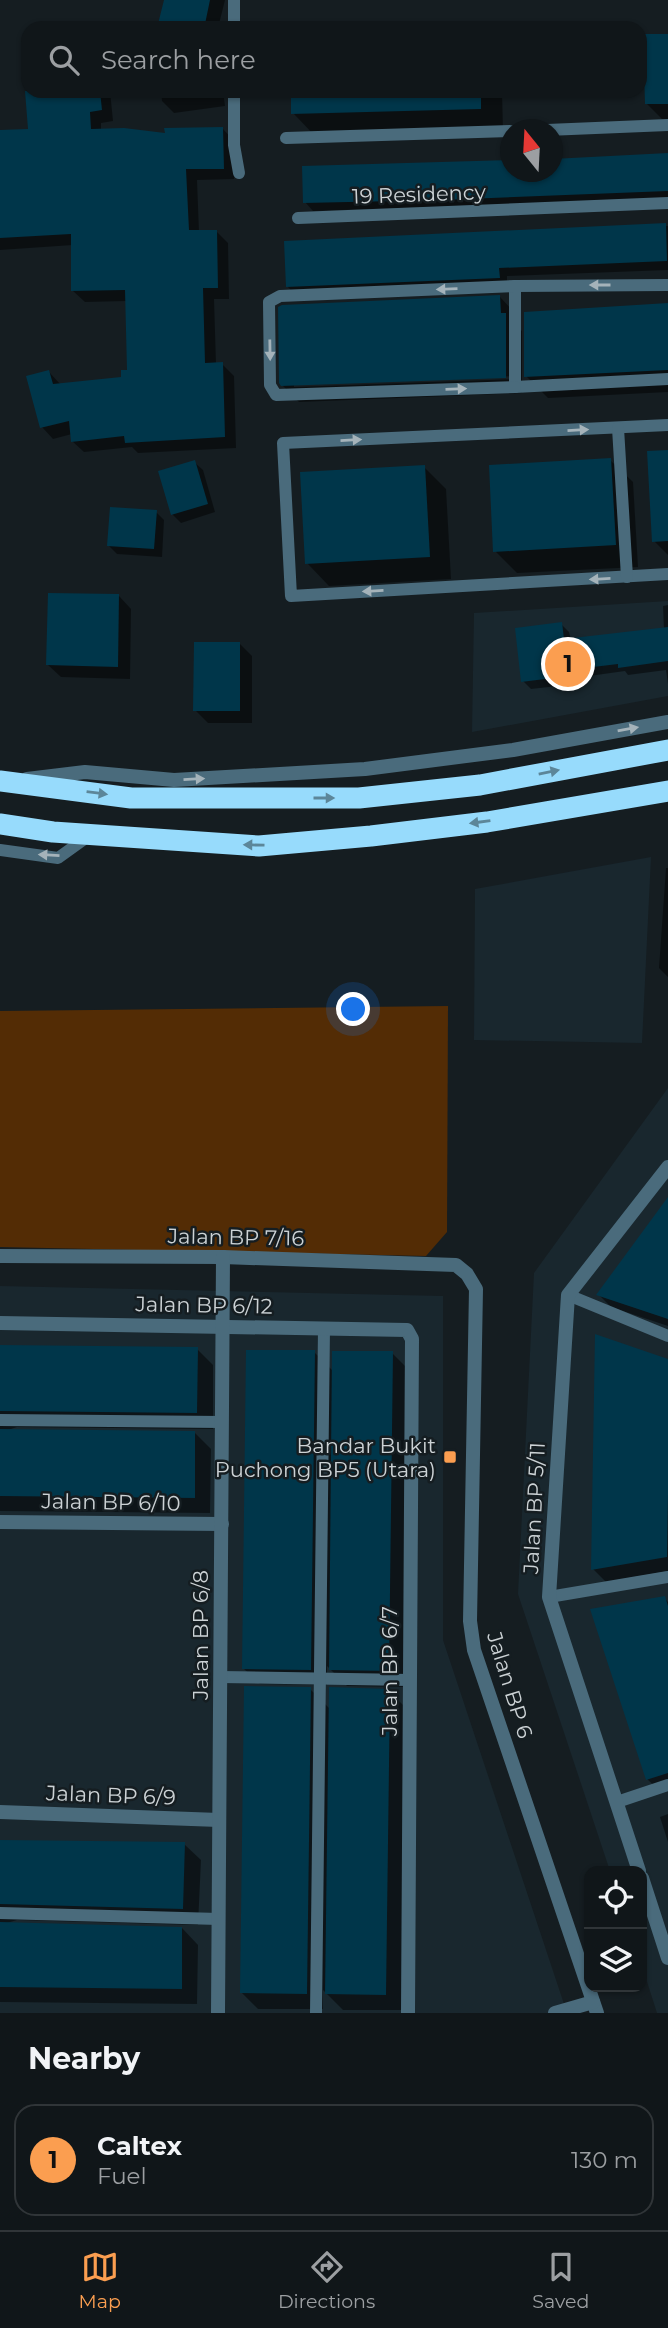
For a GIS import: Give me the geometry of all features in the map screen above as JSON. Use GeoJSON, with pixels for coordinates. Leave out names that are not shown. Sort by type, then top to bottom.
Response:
{"type":"FeatureCollection","features":[{"type":"Feature","properties":{"kind":"highway"},"geometry":{"type":"LineString","coordinates":[[2,781],[131,798],[359,798],[480,785],[668,750]]}},
{"type":"Feature","properties":{"kind":"highway"},"geometry":{"type":"LineString","coordinates":[[0,824],[90,835],[259,846],[487,822],[668,791]]}},
{"type":"Feature","properties":{"kind":"street"},"geometry":{"type":"LineString","coordinates":[[2,781],[85,772],[174,780],[365,769],[513,750],[668,722]]}},
{"type":"Feature","properties":{"kind":"street"},"geometry":{"type":"LineString","coordinates":[[568,1295],[668,1167]]}},
{"type":"Feature","properties":{"kind":"street","name":"Jalan BP 7/16"},"geometry":{"type":"LineString","coordinates":[[0,1256],[223,1257],[456,1265],[467,1274]]}},
{"type":"Feature","properties":{"kind":"street","name":"Jalan BP 6/8"},"geometry":{"type":"LineString","coordinates":[[218,2013],[223,1257]]}},
{"type":"Feature","properties":{"kind":"street","name":"Jalan BP 6"},"geometry":{"type":"LineString","coordinates":[[467,1274],[476,1289],[470,1621],[474,1650],[595,2008]]}},
{"type":"Feature","properties":{"kind":"street","name":"Jalan BP 5/11"},"geometry":{"type":"LineString","coordinates":[[568,1295],[550,1597],[637,1866]]}},
{"type":"Feature","properties":{"kind":"street","name":"Jalan BP 6/12"},"geometry":{"type":"LineString","coordinates":[[0,1323],[407,1330]]}},
{"type":"Feature","properties":{"kind":"street","name":"Jalan BP 6/7"},"geometry":{"type":"LineString","coordinates":[[407,1330],[412,1339],[408,2013]]}},
{"type":"Feature","properties":{"kind":"street","name":"Jalan BP 6/10"},"geometry":{"type":"LineString","coordinates":[[0,1522],[222,1524]]}},
{"type":"Feature","properties":{"kind":"street","name":"Jalan BP 6/9"},"geometry":{"type":"LineString","coordinates":[[0,1812],[219,1821]]}},
{"type":"Feature","properties":{"kind":"street"},"geometry":{"type":"LineString","coordinates":[[647,1893],[668,1958]]}},
{"type":"Feature","properties":{"kind":"street"},"geometry":{"type":"LineString","coordinates":[[555,2013],[595,2008]]}},
{"type":"Feature","properties":{"kind":"lane"},"geometry":{"type":"LineString","coordinates":[[234,0],[234,21]]}},
{"type":"Feature","properties":{"kind":"lane"},"geometry":{"type":"LineString","coordinates":[[234,98],[234,145],[239,173]]}},
{"type":"Feature","properties":{"kind":"lane"},"geometry":{"type":"LineString","coordinates":[[563,129],[668,125]]}},
{"type":"Feature","properties":{"kind":"lane"},"geometry":{"type":"LineString","coordinates":[[286,138],[500,131]]}},
{"type":"Feature","properties":{"kind":"lane","name":"19 Residency"},"geometry":{"type":"LineString","coordinates":[[298,218],[668,203]]}},
{"type":"Feature","properties":{"kind":"lane"},"geometry":{"type":"LineString","coordinates":[[668,285],[515,286],[280,296],[269,302],[271,385],[276,395],[668,379]]}},
{"type":"Feature","properties":{"kind":"lane"},"geometry":{"type":"LineString","coordinates":[[515,286],[515,387]]}},
{"type":"Feature","properties":{"kind":"lane"},"geometry":{"type":"LineString","coordinates":[[668,425],[283,443],[291,596],[668,574]]}},
{"type":"Feature","properties":{"kind":"lane"},"geometry":{"type":"LineString","coordinates":[[618,428],[627,577]]}},
{"type":"Feature","properties":{"kind":"lane"},"geometry":{"type":"LineString","coordinates":[[0,850],[58,858],[90,835]]}},
{"type":"Feature","properties":{"kind":"lane"},"geometry":{"type":"LineString","coordinates":[[568,1295],[668,1336]]}},
{"type":"Feature","properties":{"kind":"lane"},"geometry":{"type":"LineString","coordinates":[[316,2013],[324,1328]]}},
{"type":"Feature","properties":{"kind":"lane"},"geometry":{"type":"LineString","coordinates":[[0,1420],[222,1422]]}},
{"type":"Feature","properties":{"kind":"lane"},"geometry":{"type":"LineString","coordinates":[[550,1597],[668,1577]]}},
{"type":"Feature","properties":{"kind":"lane"},"geometry":{"type":"LineString","coordinates":[[220,1677],[410,1680]]}},
{"type":"Feature","properties":{"kind":"lane"},"geometry":{"type":"LineString","coordinates":[[617,1802],[668,1785]]}},
{"type":"Feature","properties":{"kind":"lane"},"geometry":{"type":"LineString","coordinates":[[0,1913],[219,1919]]}},
{"type":"Feature","properties":{"kind":"shaded area"},"geometry":{"type":"Polygon","coordinates":[[[668,601],[668,696],[472,732],[474,613],[668,601]]]}},
{"type":"Feature","properties":{"kind":"shaded area"},"geometry":{"type":"Polygon","coordinates":[[[651,857],[642,1043],[474,1040],[475,889],[651,857]]]}},
{"type":"Feature","properties":{"kind":"shaded area"},"geometry":{"type":"Polygon","coordinates":[[[448,1006],[447,1232],[426,1256],[0,1247],[0,1011],[448,1006]]]}},
{"type":"Feature","properties":{"kind":"shaded area"},"geometry":{"type":"Polygon","coordinates":[[[668,1088],[668,2013],[657,2013],[647,1982],[647,1866],[608,1866],[518,1594],[534,1273],[668,1088]]]}},
{"type":"Feature","properties":{"kind":"shaded area"},"geometry":{"type":"Polygon","coordinates":[[[0,1286],[443,1296],[443,1640],[567,2013],[0,2013],[0,1286]]]}},
{"type":"Feature","properties":{"kind":"building"},"geometry":{"type":"Polygon","coordinates":[[[164,0],[210,0],[206,21],[159,21],[164,0]]]}},
{"type":"Feature","properties":{"kind":"building"},"geometry":{"type":"Polygon","coordinates":[[[647,34],[668,34],[668,104],[645,104],[647,34]]]}},
{"type":"Feature","properties":{"kind":"building"},"geometry":{"type":"Polygon","coordinates":[[[26,98],[101,98],[102,110],[90,112],[91,129],[124,128],[165,133],[164,128],[223,127],[224,169],[186,169],[189,230],[217,230],[218,288],[203,288],[205,363],[223,362],[225,437],[125,443],[124,436],[71,442],[69,421],[40,428],[26,376],[49,370],[53,384],[121,377],[121,370],[127,370],[125,290],[71,291],[71,234],[0,238],[0,130],[28,129],[26,98]]]}},
{"type":"Feature","properties":{"kind":"building"},"geometry":{"type":"Polygon","coordinates":[[[291,98],[481,98],[481,109],[291,114],[291,98]]]}},
{"type":"Feature","properties":{"kind":"building"},"geometry":{"type":"Polygon","coordinates":[[[668,153],[668,191],[303,203],[302,166],[500,160],[500,182],[563,182],[563,158],[668,153]]]}},
{"type":"Feature","properties":{"kind":"building"},"geometry":{"type":"Polygon","coordinates":[[[666,223],[667,261],[499,268],[500,278],[286,287],[284,241],[666,223]]]}},
{"type":"Feature","properties":{"kind":"building"},"geometry":{"type":"Polygon","coordinates":[[[500,295],[501,313],[506,313],[506,378],[281,386],[279,383],[278,307],[282,305],[500,295]]]}},
{"type":"Feature","properties":{"kind":"building"},"geometry":{"type":"Polygon","coordinates":[[[668,303],[668,370],[524,377],[524,312],[668,303]]]}},
{"type":"Feature","properties":{"kind":"building"},"geometry":{"type":"Polygon","coordinates":[[[668,450],[668,541],[652,542],[647,451],[668,450]]]}},
{"type":"Feature","properties":{"kind":"building"},"geometry":{"type":"Polygon","coordinates":[[[611,458],[616,545],[493,552],[489,465],[611,458]]]}},
{"type":"Feature","properties":{"kind":"building"},"geometry":{"type":"Polygon","coordinates":[[[195,460],[208,504],[171,515],[158,471],[195,460]]]}},
{"type":"Feature","properties":{"kind":"building"},"geometry":{"type":"Polygon","coordinates":[[[425,465],[430,557],[305,564],[300,472],[425,465]]]}},
{"type":"Feature","properties":{"kind":"building"},"geometry":{"type":"Polygon","coordinates":[[[110,507],[157,510],[154,549],[107,546],[110,507]]]}},
{"type":"Feature","properties":{"kind":"building"},"geometry":{"type":"Polygon","coordinates":[[[48,593],[119,594],[118,667],[46,665],[48,593]]]}},
{"type":"Feature","properties":{"kind":"building"},"geometry":{"type":"Polygon","coordinates":[[[562,622],[564,639],[668,627],[668,661],[618,668],[618,664],[568,670],[569,676],[521,682],[515,628],[562,622]]]}},
{"type":"Feature","properties":{"kind":"building"},"geometry":{"type":"Polygon","coordinates":[[[194,642],[240,642],[240,711],[193,711],[194,642]]]}},
{"type":"Feature","properties":{"kind":"building"},"geometry":{"type":"Polygon","coordinates":[[[668,1197],[668,1319],[596,1295],[668,1197]]]}},
{"type":"Feature","properties":{"kind":"building"},"geometry":{"type":"Polygon","coordinates":[[[595,1334],[668,1359],[667,1557],[591,1570],[595,1334]]]}},
{"type":"Feature","properties":{"kind":"building"},"geometry":{"type":"Polygon","coordinates":[[[0,1345],[198,1347],[197,1413],[0,1411],[0,1345]]]}},
{"type":"Feature","properties":{"kind":"building"},"geometry":{"type":"Polygon","coordinates":[[[246,1350],[315,1350],[311,1670],[242,1669],[246,1350]]]}},
{"type":"Feature","properties":{"kind":"building"},"geometry":{"type":"Polygon","coordinates":[[[332,1351],[393,1351],[389,1671],[329,1670],[332,1351]]]}},
{"type":"Feature","properties":{"kind":"building"},"geometry":{"type":"Polygon","coordinates":[[[0,1429],[195,1431],[195,1498],[0,1496],[0,1429]]]}},
{"type":"Feature","properties":{"kind":"building"},"geometry":{"type":"Polygon","coordinates":[[[665,1596],[668,1606],[668,1773],[646,1780],[590,1609],[665,1596]]]}},
{"type":"Feature","properties":{"kind":"building"},"geometry":{"type":"Polygon","coordinates":[[[244,1686],[311,1687],[307,1994],[240,1993],[244,1686]]]}},
{"type":"Feature","properties":{"kind":"building"},"geometry":{"type":"Polygon","coordinates":[[[329,1687],[390,1689],[386,1995],[325,1994],[329,1687]]]}},
{"type":"Feature","properties":{"kind":"building"},"geometry":{"type":"Polygon","coordinates":[[[0,1840],[185,1842],[183,1909],[0,1904],[0,1840]]]}},
{"type":"Feature","properties":{"kind":"building"},"geometry":{"type":"Polygon","coordinates":[[[0,1922],[182,1927],[182,1989],[0,1987],[0,1922]]]}},
{"type":"Feature","properties":{"kind":"place","name":"Caltex"},"geometry":{"type":"Point","coordinates":[568,664]}},
{"type":"Feature","properties":{"kind":"place","name":"Bandar Bukit Puchong BP5 (Utara)"},"geometry":{"type":"Point","coordinates":[450,1457]}}]}
